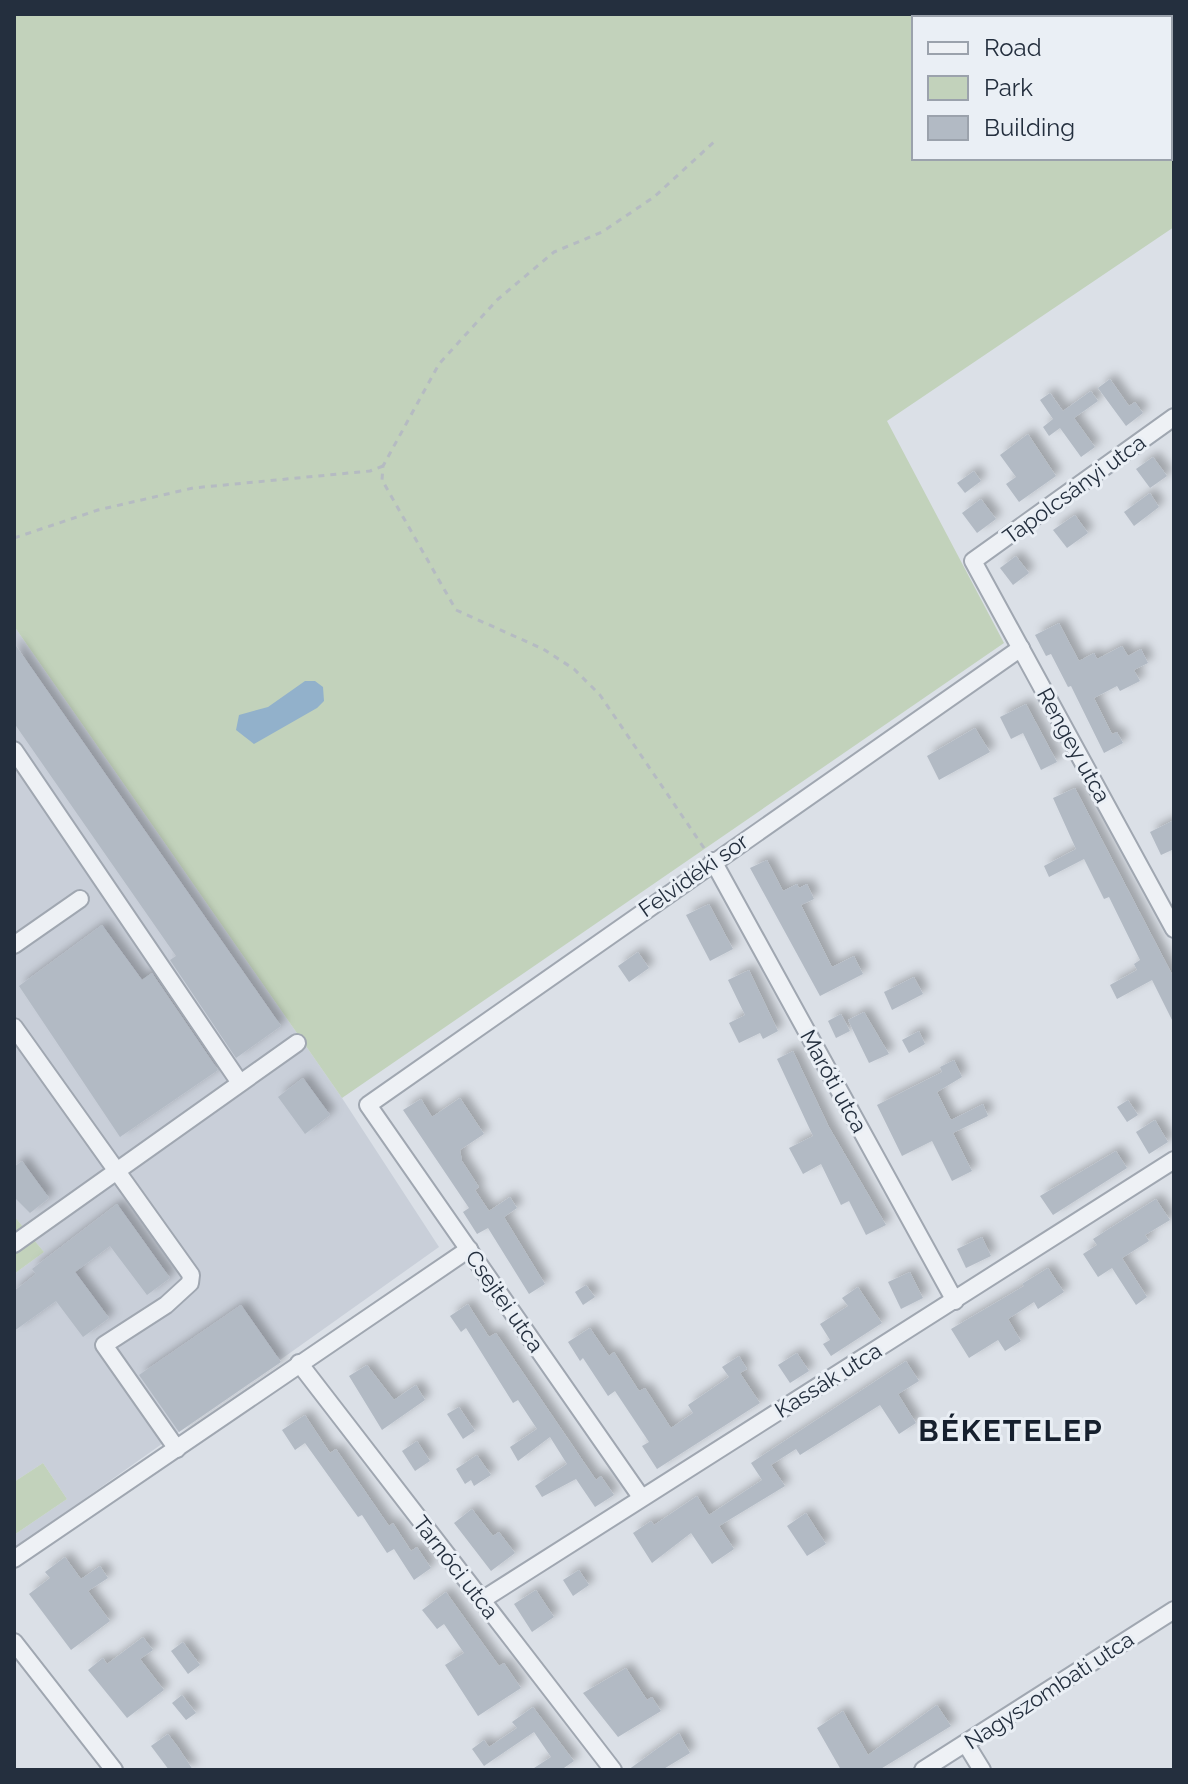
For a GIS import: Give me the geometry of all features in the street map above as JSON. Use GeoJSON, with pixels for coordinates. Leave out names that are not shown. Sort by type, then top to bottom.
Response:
{"type":"FeatureCollection","features":[{"type":"Feature","properties":{"kind":"street","name":"Tapolcsányi utca"},"geometry":{"type":"LineString","coordinates":[[973,561],[1174,417]]}},
{"type":"Feature","properties":{"kind":"street","name":"Rengey utca"},"geometry":{"type":"LineString","coordinates":[[973,561],[1174,929]]}},
{"type":"Feature","properties":{"kind":"street","name":"Felvidéki sor"},"geometry":{"type":"LineString","coordinates":[[368,1105],[1021,648]]}},
{"type":"Feature","properties":{"kind":"street"},"geometry":{"type":"LineString","coordinates":[[14,750],[240,1083]]}},
{"type":"Feature","properties":{"kind":"street","name":"Maróti utca"},"geometry":{"type":"LineString","coordinates":[[713,861],[955,1301]]}},
{"type":"Feature","properties":{"kind":"street"},"geometry":{"type":"LineString","coordinates":[[14,945],[80,899]]}},
{"type":"Feature","properties":{"kind":"street"},"geometry":{"type":"LineString","coordinates":[[14,1028],[191,1275],[190,1283],[166,1305],[104,1345],[177,1449]]}},
{"type":"Feature","properties":{"kind":"street"},"geometry":{"type":"LineString","coordinates":[[14,1244],[297,1043]]}},
{"type":"Feature","properties":{"kind":"street","name":"Csejtei utca"},"geometry":{"type":"LineString","coordinates":[[368,1105],[641,1497]]}},
{"type":"Feature","properties":{"kind":"street","name":"Kassák utca"},"geometry":{"type":"LineString","coordinates":[[482,1600],[1174,1160]]}},
{"type":"Feature","properties":{"kind":"street"},"geometry":{"type":"LineString","coordinates":[[14,1559],[469,1249]]}},
{"type":"Feature","properties":{"kind":"street","name":"Tarnóci utca"},"geometry":{"type":"LineString","coordinates":[[299,1363],[613,1770]]}},
{"type":"Feature","properties":{"kind":"street","name":"Nagyszombati utca"},"geometry":{"type":"LineString","coordinates":[[923,1770],[1174,1610]]}},
{"type":"Feature","properties":{"kind":"street"},"geometry":{"type":"LineString","coordinates":[[14,1642],[114,1770]]}},
{"type":"Feature","properties":{"kind":"street"},"geometry":{"type":"LineString","coordinates":[[966,1744],[982,1770]]}},
{"type":"Feature","properties":{"kind":"path"},"geometry":{"type":"LineString","coordinates":[[713,861],[600,695],[574,669],[543,649],[456,610],[382,480],[383,466],[439,364],[497,300],[554,252],[602,232],[654,197],[715,141]]}},
{"type":"Feature","properties":{"kind":"path"},"geometry":{"type":"LineString","coordinates":[[14,538],[98,510],[193,488],[370,471],[383,466]]}},
{"type":"Feature","properties":{"kind":"shaded area"},"geometry":{"type":"Polygon","coordinates":[[[14,626],[342,1098],[439,1247],[14,1549],[14,1535],[67,1499],[43,1463],[14,1482],[14,1274],[44,1252],[14,1216],[14,626]]]}},
{"type":"Feature","properties":{"kind":"green space"},"geometry":{"type":"Polygon","coordinates":[[[14,14],[1174,14],[1174,227],[887,421],[1004,643],[342,1098],[14,626],[14,14]]]}},
{"type":"Feature","properties":{"kind":"green space"},"geometry":{"type":"Polygon","coordinates":[[[14,1216],[44,1252],[14,1274],[14,1216]]]}},
{"type":"Feature","properties":{"kind":"green space"},"geometry":{"type":"Polygon","coordinates":[[[43,1463],[67,1499],[14,1535],[14,1482],[43,1463]]]}},
{"type":"Feature","properties":{"kind":"water"},"geometry":{"type":"Polygon","coordinates":[[[305,681],[315,681],[323,687],[324,701],[317,708],[254,744],[236,730],[239,715],[268,707],[305,681]]]}},
{"type":"Feature","properties":{"kind":"building"},"geometry":{"type":"Polygon","coordinates":[[[1110,379],[1129,406],[1135,402],[1143,413],[1126,426],[1098,388],[1110,379]]]}},
{"type":"Feature","properties":{"kind":"building"},"geometry":{"type":"Polygon","coordinates":[[[1091,391],[1098,401],[1074,418],[1095,447],[1081,457],[1060,428],[1049,436],[1043,427],[1053,419],[1040,400],[1050,393],[1063,411],[1091,391]]]}},
{"type":"Feature","properties":{"kind":"building"},"geometry":{"type":"Polygon","coordinates":[[[1028,434],[1056,476],[1019,502],[1006,484],[1016,477],[1000,455],[1028,434]]]}},
{"type":"Feature","properties":{"kind":"building"},"geometry":{"type":"Polygon","coordinates":[[[1153,457],[1167,476],[1150,488],[1136,469],[1153,457]]]}},
{"type":"Feature","properties":{"kind":"building"},"geometry":{"type":"Polygon","coordinates":[[[974,471],[981,481],[965,493],[957,483],[974,471]]]}},
{"type":"Feature","properties":{"kind":"building"},"geometry":{"type":"Polygon","coordinates":[[[1150,493],[1159,507],[1134,526],[1124,512],[1150,493]]]}},
{"type":"Feature","properties":{"kind":"building"},"geometry":{"type":"Polygon","coordinates":[[[981,499],[996,519],[977,533],[962,513],[981,499]]]}},
{"type":"Feature","properties":{"kind":"building"},"geometry":{"type":"Polygon","coordinates":[[[1075,515],[1088,533],[1067,548],[1053,530],[1075,515]]]}},
{"type":"Feature","properties":{"kind":"building"},"geometry":{"type":"Polygon","coordinates":[[[1016,556],[1029,573],[1013,585],[1000,568],[1016,556]]]}},
{"type":"Feature","properties":{"kind":"building"},"geometry":{"type":"Polygon","coordinates":[[[1059,623],[1079,661],[1094,653],[1097,659],[1122,646],[1128,656],[1141,649],[1148,663],[1134,670],[1140,681],[1120,691],[1117,686],[1094,698],[1112,734],[1117,732],[1123,743],[1104,753],[1071,686],[1068,687],[1051,654],[1046,656],[1035,635],[1059,623]]]}},
{"type":"Feature","properties":{"kind":"building"},"geometry":{"type":"Polygon","coordinates":[[[14,643],[281,1026],[236,1058],[170,960],[176,956],[14,723],[14,643]]]}},
{"type":"Feature","properties":{"kind":"building"},"geometry":{"type":"Polygon","coordinates":[[[1026,704],[1057,762],[1041,770],[1023,733],[1011,739],[1000,717],[1026,704]]]}},
{"type":"Feature","properties":{"kind":"building"},"geometry":{"type":"Polygon","coordinates":[[[975,728],[990,752],[939,780],[927,756],[975,728]]]}},
{"type":"Feature","properties":{"kind":"building"},"geometry":{"type":"Polygon","coordinates":[[[1075,788],[1174,978],[1174,1024],[1152,980],[1117,999],[1110,985],[1137,970],[1134,964],[1140,960],[1109,897],[1104,899],[1084,859],[1049,877],[1044,866],[1076,849],[1053,798],[1075,788]]]}},
{"type":"Feature","properties":{"kind":"building"},"geometry":{"type":"Polygon","coordinates":[[[1174,820],[1174,849],[1161,855],[1150,832],[1174,820]]]}},
{"type":"Feature","properties":{"kind":"building"},"geometry":{"type":"Polygon","coordinates":[[[767,860],[783,891],[797,884],[799,888],[807,884],[814,899],[801,905],[832,967],[854,956],[863,974],[820,996],[750,868],[767,860]]]}},
{"type":"Feature","properties":{"kind":"building"},"geometry":{"type":"Polygon","coordinates":[[[709,904],[733,949],[710,961],[686,915],[709,904]]]}},
{"type":"Feature","properties":{"kind":"building"},"geometry":{"type":"Polygon","coordinates":[[[102,925],[142,980],[152,973],[218,1070],[120,1137],[19,986],[102,925]]]}},
{"type":"Feature","properties":{"kind":"building"},"geometry":{"type":"Polygon","coordinates":[[[638,952],[649,968],[629,982],[618,966],[638,952]]]}},
{"type":"Feature","properties":{"kind":"building"},"geometry":{"type":"Polygon","coordinates":[[[749,970],[778,1031],[763,1039],[760,1033],[739,1043],[729,1023],[745,1015],[728,980],[749,970]]]}},
{"type":"Feature","properties":{"kind":"building"},"geometry":{"type":"Polygon","coordinates":[[[914,977],[923,994],[892,1010],[884,992],[914,977]]]}},
{"type":"Feature","properties":{"kind":"building"},"geometry":{"type":"Polygon","coordinates":[[[864,1012],[889,1054],[869,1063],[848,1020],[864,1012]]]}},
{"type":"Feature","properties":{"kind":"building"},"geometry":{"type":"Polygon","coordinates":[[[841,1014],[850,1031],[836,1038],[828,1021],[841,1014]]]}},
{"type":"Feature","properties":{"kind":"building"},"geometry":{"type":"Polygon","coordinates":[[[919,1031],[925,1044],[909,1053],[902,1040],[919,1031]]]}},
{"type":"Feature","properties":{"kind":"building"},"geometry":{"type":"Polygon","coordinates":[[[793,1051],[829,1127],[886,1225],[866,1235],[849,1201],[841,1205],[821,1164],[803,1174],[789,1148],[813,1136],[777,1059],[793,1051]]]}},
{"type":"Feature","properties":{"kind":"building"},"geometry":{"type":"Polygon","coordinates":[[[954,1060],[962,1077],[937,1092],[951,1120],[983,1104],[988,1116],[953,1133],[972,1171],[952,1181],[932,1141],[902,1156],[877,1105],[942,1072],[940,1067],[954,1060]]]}},
{"type":"Feature","properties":{"kind":"building"},"geometry":{"type":"Polygon","coordinates":[[[303,1078],[330,1115],[305,1134],[278,1097],[303,1078]]]}},
{"type":"Feature","properties":{"kind":"building"},"geometry":{"type":"Polygon","coordinates":[[[460,1098],[484,1134],[460,1150],[462,1161],[479,1187],[475,1190],[489,1211],[510,1197],[517,1208],[504,1217],[545,1284],[529,1294],[488,1228],[477,1234],[463,1212],[469,1208],[403,1110],[421,1099],[432,1117],[460,1098]]]}},
{"type":"Feature","properties":{"kind":"building"},"geometry":{"type":"Polygon","coordinates":[[[1128,1100],[1138,1115],[1127,1122],[1117,1107],[1128,1100]]]}},
{"type":"Feature","properties":{"kind":"building"},"geometry":{"type":"Polygon","coordinates":[[[1155,1120],[1168,1142],[1149,1154],[1136,1132],[1155,1120]]]}},
{"type":"Feature","properties":{"kind":"building"},"geometry":{"type":"Polygon","coordinates":[[[1116,1151],[1127,1168],[1053,1215],[1040,1196],[1116,1151]]]}},
{"type":"Feature","properties":{"kind":"building"},"geometry":{"type":"Polygon","coordinates":[[[22,1161],[49,1198],[30,1213],[14,1197],[14,1167],[22,1161]]]}},
{"type":"Feature","properties":{"kind":"building"},"geometry":{"type":"Polygon","coordinates":[[[1156,1199],[1170,1220],[1145,1235],[1149,1241],[1122,1258],[1147,1297],[1136,1305],[1112,1268],[1098,1277],[1083,1254],[1097,1245],[1093,1239],[1156,1199]]]}},
{"type":"Feature","properties":{"kind":"building"},"geometry":{"type":"Polygon","coordinates":[[[117,1204],[170,1278],[147,1295],[110,1246],[75,1272],[109,1318],[83,1337],[56,1301],[14,1331],[14,1291],[36,1274],[32,1269],[117,1204]]]}},
{"type":"Feature","properties":{"kind":"building"},"geometry":{"type":"Polygon","coordinates":[[[982,1237],[991,1256],[966,1268],[957,1249],[982,1237]]]}},
{"type":"Feature","properties":{"kind":"building"},"geometry":{"type":"Polygon","coordinates":[[[1048,1268],[1064,1292],[1038,1309],[1034,1302],[1008,1319],[1021,1341],[1005,1351],[998,1340],[969,1358],[951,1329],[1024,1286],[1022,1284],[1048,1268]]]}},
{"type":"Feature","properties":{"kind":"building"},"geometry":{"type":"Polygon","coordinates":[[[910,1272],[923,1298],[901,1309],[888,1282],[910,1272]]]}},
{"type":"Feature","properties":{"kind":"building"},"geometry":{"type":"Polygon","coordinates":[[[586,1285],[595,1297],[583,1305],[575,1292],[586,1285]]]}},
{"type":"Feature","properties":{"kind":"building"},"geometry":{"type":"Polygon","coordinates":[[[858,1287],[882,1323],[831,1356],[823,1344],[830,1340],[820,1324],[848,1306],[842,1298],[858,1287]]]}},
{"type":"Feature","properties":{"kind":"building"},"geometry":{"type":"Polygon","coordinates":[[[468,1304],[489,1337],[496,1333],[596,1480],[601,1476],[614,1495],[595,1507],[576,1479],[542,1497],[535,1486],[567,1464],[550,1437],[518,1461],[510,1447],[537,1429],[518,1400],[513,1403],[466,1328],[461,1332],[450,1316],[468,1304]]]}},
{"type":"Feature","properties":{"kind":"building"},"geometry":{"type":"Polygon","coordinates":[[[241,1305],[281,1362],[179,1432],[139,1375],[241,1305]]]}},
{"type":"Feature","properties":{"kind":"building"},"geometry":{"type":"Polygon","coordinates":[[[590,1328],[609,1356],[614,1352],[639,1391],[645,1388],[671,1428],[693,1413],[688,1405],[729,1377],[722,1367],[739,1356],[747,1369],[740,1373],[760,1403],[657,1469],[642,1446],[649,1442],[615,1391],[608,1396],[583,1358],[580,1361],[568,1342],[590,1328]]]}},
{"type":"Feature","properties":{"kind":"building"},"geometry":{"type":"Polygon","coordinates":[[[797,1353],[809,1371],[790,1383],[778,1365],[797,1353]]]}},
{"type":"Feature","properties":{"kind":"building"},"geometry":{"type":"Polygon","coordinates":[[[906,1361],[919,1381],[898,1394],[916,1423],[899,1434],[880,1405],[800,1455],[796,1449],[771,1465],[785,1486],[719,1526],[734,1549],[712,1564],[691,1533],[652,1563],[633,1533],[651,1521],[654,1525],[697,1496],[709,1515],[762,1480],[751,1463],[906,1361]]]}},
{"type":"Feature","properties":{"kind":"building"},"geometry":{"type":"Polygon","coordinates":[[[367,1365],[394,1400],[416,1385],[425,1400],[382,1430],[349,1376],[367,1365]]]}},
{"type":"Feature","properties":{"kind":"building"},"geometry":{"type":"Polygon","coordinates":[[[459,1407],[475,1431],[463,1439],[447,1414],[459,1407]]]}},
{"type":"Feature","properties":{"kind":"building"},"geometry":{"type":"Polygon","coordinates":[[[305,1415],[330,1453],[336,1449],[389,1526],[393,1523],[411,1551],[417,1547],[431,1568],[414,1580],[394,1549],[387,1553],[362,1515],[358,1517],[305,1443],[295,1450],[282,1430],[305,1415]]]}},
{"type":"Feature","properties":{"kind":"building"},"geometry":{"type":"Polygon","coordinates":[[[417,1441],[430,1461],[415,1471],[402,1451],[417,1441]]]}},
{"type":"Feature","properties":{"kind":"building"},"geometry":{"type":"Polygon","coordinates":[[[477,1455],[491,1475],[474,1486],[471,1480],[465,1484],[456,1469],[477,1455]]]}},
{"type":"Feature","properties":{"kind":"building"},"geometry":{"type":"Polygon","coordinates":[[[472,1509],[493,1536],[499,1532],[515,1553],[491,1571],[454,1523],[472,1509]]]}},
{"type":"Feature","properties":{"kind":"building"},"geometry":{"type":"Polygon","coordinates":[[[806,1513],[826,1544],[807,1556],[787,1526],[806,1513]]]}},
{"type":"Feature","properties":{"kind":"building"},"geometry":{"type":"Polygon","coordinates":[[[65,1557],[81,1579],[100,1566],[108,1578],[88,1591],[110,1621],[71,1650],[29,1594],[50,1578],[45,1572],[65,1557]]]}},
{"type":"Feature","properties":{"kind":"building"},"geometry":{"type":"Polygon","coordinates":[[[579,1570],[589,1585],[573,1596],[563,1580],[579,1570]]]}},
{"type":"Feature","properties":{"kind":"building"},"geometry":{"type":"Polygon","coordinates":[[[536,1590],[554,1617],[532,1632],[514,1604],[536,1590]]]}},
{"type":"Feature","properties":{"kind":"building"},"geometry":{"type":"Polygon","coordinates":[[[446,1592],[499,1666],[504,1663],[521,1688],[478,1716],[445,1665],[464,1653],[444,1624],[437,1629],[422,1610],[446,1592]]]}},
{"type":"Feature","properties":{"kind":"building"},"geometry":{"type":"Polygon","coordinates":[[[143,1637],[153,1650],[140,1659],[164,1690],[127,1718],[88,1670],[103,1658],[107,1664],[143,1637]]]}},
{"type":"Feature","properties":{"kind":"building"},"geometry":{"type":"Polygon","coordinates":[[[183,1642],[200,1665],[188,1674],[171,1651],[183,1642]]]}},
{"type":"Feature","properties":{"kind":"building"},"geometry":{"type":"Polygon","coordinates":[[[626,1668],[647,1700],[652,1697],[661,1711],[618,1737],[583,1693],[626,1668]]]}},
{"type":"Feature","properties":{"kind":"building"},"geometry":{"type":"Polygon","coordinates":[[[182,1695],[196,1713],[186,1720],[172,1703],[182,1695]]]}},
{"type":"Feature","properties":{"kind":"building"},"geometry":{"type":"Polygon","coordinates":[[[937,1705],[951,1726],[879,1770],[841,1770],[817,1728],[843,1711],[868,1755],[937,1705]]]}},
{"type":"Feature","properties":{"kind":"building"},"geometry":{"type":"Polygon","coordinates":[[[533,1707],[574,1761],[561,1770],[531,1770],[551,1757],[534,1732],[484,1766],[472,1749],[484,1740],[489,1747],[517,1728],[512,1722],[533,1707]]]}},
{"type":"Feature","properties":{"kind":"building"},"geometry":{"type":"Polygon","coordinates":[[[679,1733],[690,1753],[662,1770],[628,1770],[679,1733]]]}},
{"type":"Feature","properties":{"kind":"building"},"geometry":{"type":"Polygon","coordinates":[[[168,1734],[193,1770],[169,1770],[151,1746],[168,1734]]]}},
{"type":"Feature","properties":{"kind":"district","name":"BÉKETELEP"},"geometry":{"type":"Point","coordinates":[1011,1430]}}]}
